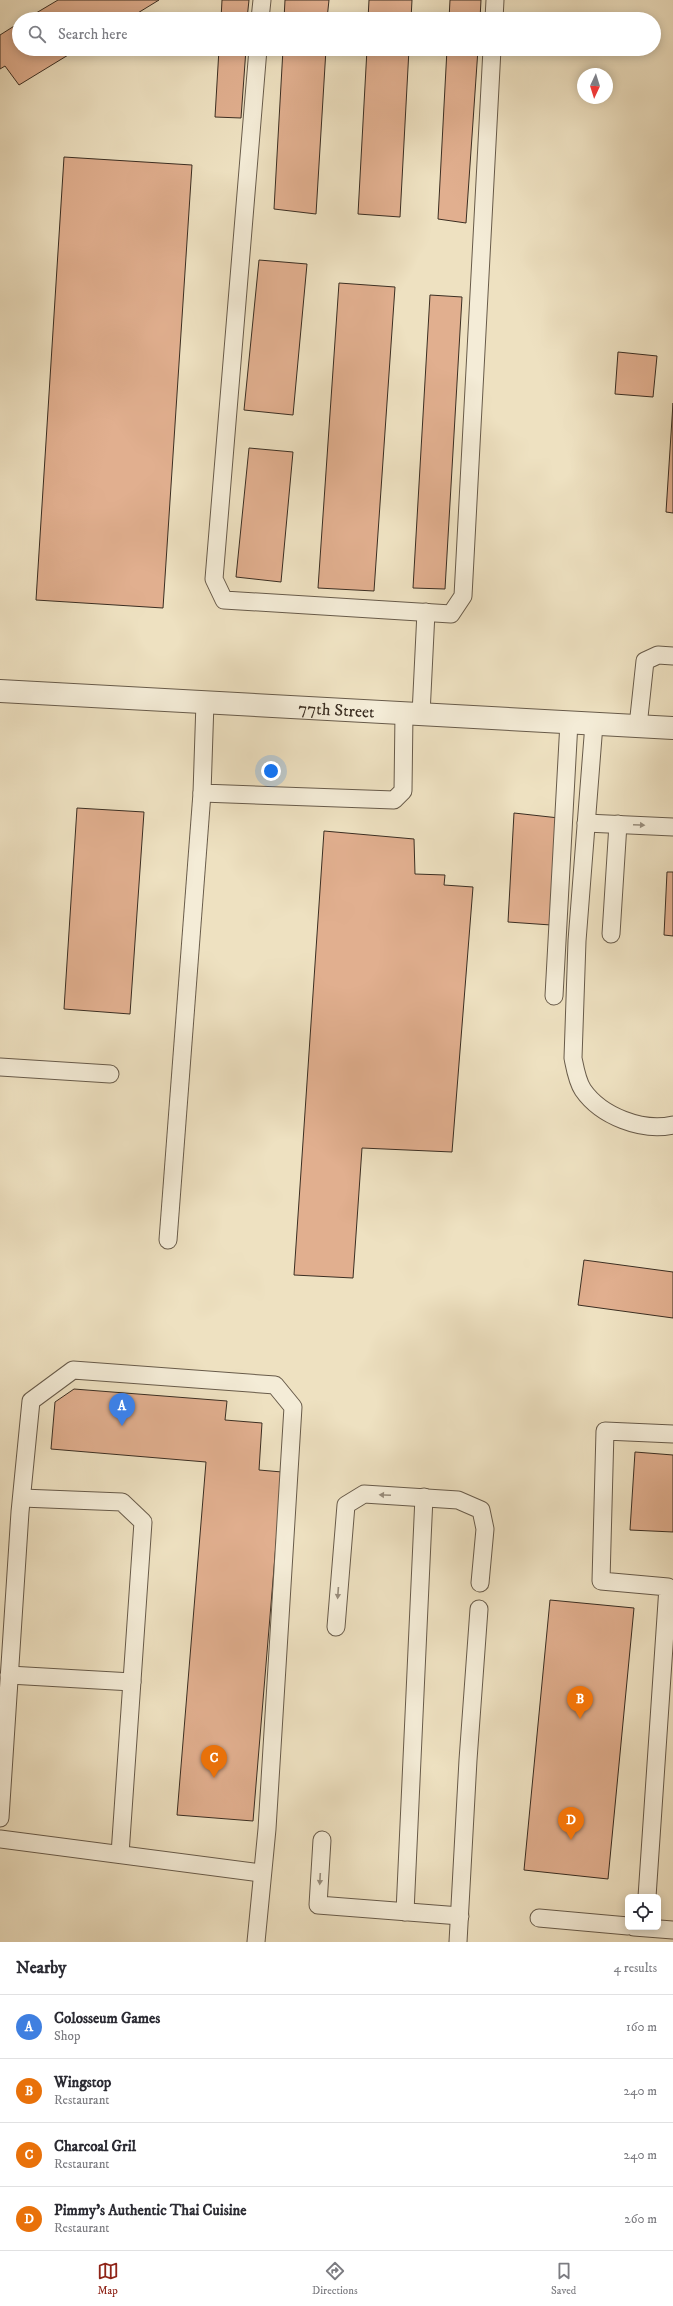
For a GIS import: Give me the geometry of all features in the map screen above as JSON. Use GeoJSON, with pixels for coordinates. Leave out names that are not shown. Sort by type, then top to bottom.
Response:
{"type":"FeatureCollection","features":[{"type":"Feature","properties":{"kind":"street","name":"77th Street"},"geometry":{"type":"LineString","coordinates":[[0,691],[673,728]]}},
{"type":"Feature","properties":{"kind":"lane"},"geometry":{"type":"LineString","coordinates":[[261,12],[262,0]]}},
{"type":"Feature","properties":{"kind":"lane"},"geometry":{"type":"LineString","coordinates":[[494,12],[495,0]]}},
{"type":"Feature","properties":{"kind":"lane"},"geometry":{"type":"LineString","coordinates":[[257,56],[214,579],[224,600],[451,614],[463,596],[492,56]]}},
{"type":"Feature","properties":{"kind":"lane"},"geometry":{"type":"LineString","coordinates":[[202,793],[394,800],[403,792],[426,612]]}},
{"type":"Feature","properties":{"kind":"lane"},"geometry":{"type":"LineString","coordinates":[[638,726],[645,661],[658,655],[673,656]]}},
{"type":"Feature","properties":{"kind":"lane"},"geometry":{"type":"LineString","coordinates":[[168,1240],[202,793],[205,702]]}},
{"type":"Feature","properties":{"kind":"lane"},"geometry":{"type":"LineString","coordinates":[[554,996],[569,722]]}},
{"type":"Feature","properties":{"kind":"lane"},"geometry":{"type":"LineString","coordinates":[[594,724],[577,940],[573,1058],[576,1073],[582,1089],[594,1103],[611,1115],[632,1123],[654,1126],[673,1124]]}},
{"type":"Feature","properties":{"kind":"lane"},"geometry":{"type":"LineString","coordinates":[[586,822],[673,827]]}},
{"type":"Feature","properties":{"kind":"lane"},"geometry":{"type":"LineString","coordinates":[[611,934],[618,824]]}},
{"type":"Feature","properties":{"kind":"lane"},"geometry":{"type":"LineString","coordinates":[[0,1067],[110,1074]]}},
{"type":"Feature","properties":{"kind":"lane"},"geometry":{"type":"LineString","coordinates":[[0,1818],[22,1498],[31,1401],[73,1370],[275,1385],[293,1407],[267,1829],[261,1873],[256,1942]]}},
{"type":"Feature","properties":{"kind":"lane"},"geometry":{"type":"LineString","coordinates":[[647,1894],[668,1662],[670,1587],[601,1581],[605,1431],[673,1434]]}},
{"type":"Feature","properties":{"kind":"lane"},"geometry":{"type":"LineString","coordinates":[[336,1627],[346,1505],[364,1494],[458,1500],[480,1510],[485,1529],[480,1583]]}},
{"type":"Feature","properties":{"kind":"lane"},"geometry":{"type":"LineString","coordinates":[[405,1912],[424,1497]]}},
{"type":"Feature","properties":{"kind":"lane"},"geometry":{"type":"LineString","coordinates":[[22,1498],[122,1502],[143,1522],[120,1854]]}},
{"type":"Feature","properties":{"kind":"lane"},"geometry":{"type":"LineString","coordinates":[[458,1942],[468,1760],[479,1609]]}},
{"type":"Feature","properties":{"kind":"lane"},"geometry":{"type":"LineString","coordinates":[[9,1675],[132,1682]]}},
{"type":"Feature","properties":{"kind":"lane"},"geometry":{"type":"LineString","coordinates":[[0,1839],[261,1873]]}},
{"type":"Feature","properties":{"kind":"lane"},"geometry":{"type":"LineString","coordinates":[[322,1840],[318,1905],[460,1916]]}},
{"type":"Feature","properties":{"kind":"lane"},"geometry":{"type":"LineString","coordinates":[[539,1918],[625,1926]]}},
{"type":"Feature","properties":{"kind":"lane"},"geometry":{"type":"LineString","coordinates":[[661,1929],[673,1930]]}},
{"type":"Feature","properties":{"kind":"building"},"geometry":{"type":"Polygon","coordinates":[[[58,0],[159,0],[139,12],[38,12],[58,0]]]}},
{"type":"Feature","properties":{"kind":"building"},"geometry":{"type":"Polygon","coordinates":[[[222,0],[249,0],[248,12],[221,12],[222,0]]]}},
{"type":"Feature","properties":{"kind":"building"},"geometry":{"type":"Polygon","coordinates":[[[285,0],[329,0],[328,12],[284,12],[285,0]]]}},
{"type":"Feature","properties":{"kind":"building"},"geometry":{"type":"Polygon","coordinates":[[[369,0],[412,0],[411,12],[368,12],[369,0]]]}},
{"type":"Feature","properties":{"kind":"building"},"geometry":{"type":"Polygon","coordinates":[[[450,0],[481,0],[480,12],[449,12],[450,0]]]}},
{"type":"Feature","properties":{"kind":"building"},"geometry":{"type":"Polygon","coordinates":[[[12,27],[12,56],[67,56],[19,85],[5,66],[0,69],[0,35],[12,27]]]}},
{"type":"Feature","properties":{"kind":"building"},"geometry":{"type":"Polygon","coordinates":[[[219,56],[245,56],[241,118],[215,117],[219,56]]]}},
{"type":"Feature","properties":{"kind":"building"},"geometry":{"type":"Polygon","coordinates":[[[283,56],[326,56],[316,214],[274,209],[283,56]]]}},
{"type":"Feature","properties":{"kind":"building"},"geometry":{"type":"Polygon","coordinates":[[[367,56],[409,56],[400,217],[358,214],[367,56]]]}},
{"type":"Feature","properties":{"kind":"building"},"geometry":{"type":"Polygon","coordinates":[[[447,56],[478,56],[466,223],[438,219],[447,56]]]}},
{"type":"Feature","properties":{"kind":"building"},"geometry":{"type":"Polygon","coordinates":[[[64,157],[192,165],[163,608],[36,600],[64,157]]]}},
{"type":"Feature","properties":{"kind":"building"},"geometry":{"type":"Polygon","coordinates":[[[259,260],[307,264],[293,415],[244,410],[259,260]]]}},
{"type":"Feature","properties":{"kind":"building"},"geometry":{"type":"Polygon","coordinates":[[[339,283],[395,287],[374,591],[318,588],[339,283]]]}},
{"type":"Feature","properties":{"kind":"building"},"geometry":{"type":"Polygon","coordinates":[[[430,295],[462,297],[445,589],[413,588],[430,295]]]}},
{"type":"Feature","properties":{"kind":"building"},"geometry":{"type":"Polygon","coordinates":[[[618,352],[657,356],[653,397],[615,394],[618,352]]]}},
{"type":"Feature","properties":{"kind":"building"},"geometry":{"type":"Polygon","coordinates":[[[673,403],[673,513],[666,512],[673,403]]]}},
{"type":"Feature","properties":{"kind":"building"},"geometry":{"type":"Polygon","coordinates":[[[249,448],[293,452],[281,582],[236,577],[249,448]]]}},
{"type":"Feature","properties":{"kind":"building"},"geometry":{"type":"Polygon","coordinates":[[[77,808],[144,812],[130,1014],[64,1009],[77,808]]]}},
{"type":"Feature","properties":{"kind":"building"},"geometry":{"type":"Polygon","coordinates":[[[514,813],[559,818],[551,925],[508,922],[514,813]]]}},
{"type":"Feature","properties":{"kind":"building"},"geometry":{"type":"Polygon","coordinates":[[[324,831],[414,839],[415,874],[445,875],[444,885],[473,887],[452,1152],[362,1148],[353,1278],[294,1275],[324,831]]]}},
{"type":"Feature","properties":{"kind":"building"},"geometry":{"type":"Polygon","coordinates":[[[667,872],[673,872],[673,936],[664,935],[667,872]]]}},
{"type":"Feature","properties":{"kind":"building"},"geometry":{"type":"Polygon","coordinates":[[[584,1260],[673,1272],[673,1318],[578,1305],[584,1260]]]}},
{"type":"Feature","properties":{"kind":"building"},"geometry":{"type":"Polygon","coordinates":[[[74,1389],[227,1401],[225,1420],[262,1423],[259,1470],[282,1472],[253,1821],[177,1815],[206,1462],[51,1449],[55,1402],[74,1389]]]}},
{"type":"Feature","properties":{"kind":"building"},"geometry":{"type":"Polygon","coordinates":[[[635,1452],[673,1455],[673,1532],[630,1530],[635,1452]]]}},
{"type":"Feature","properties":{"kind":"building"},"geometry":{"type":"Polygon","coordinates":[[[550,1600],[634,1608],[608,1879],[524,1870],[550,1600]]]}},
{"type":"Feature","properties":{"kind":"place","name":"Colosseum Games"},"geometry":{"type":"Point","coordinates":[122,1426]}},
{"type":"Feature","properties":{"kind":"place","name":"Wingstop"},"geometry":{"type":"Point","coordinates":[580,1719]}},
{"type":"Feature","properties":{"kind":"place","name":"Charcoal Gril"},"geometry":{"type":"Point","coordinates":[214,1778]}},
{"type":"Feature","properties":{"kind":"place","name":"Pimmy's Authentic Thai Cuisine"},"geometry":{"type":"Point","coordinates":[571,1840]}}]}
